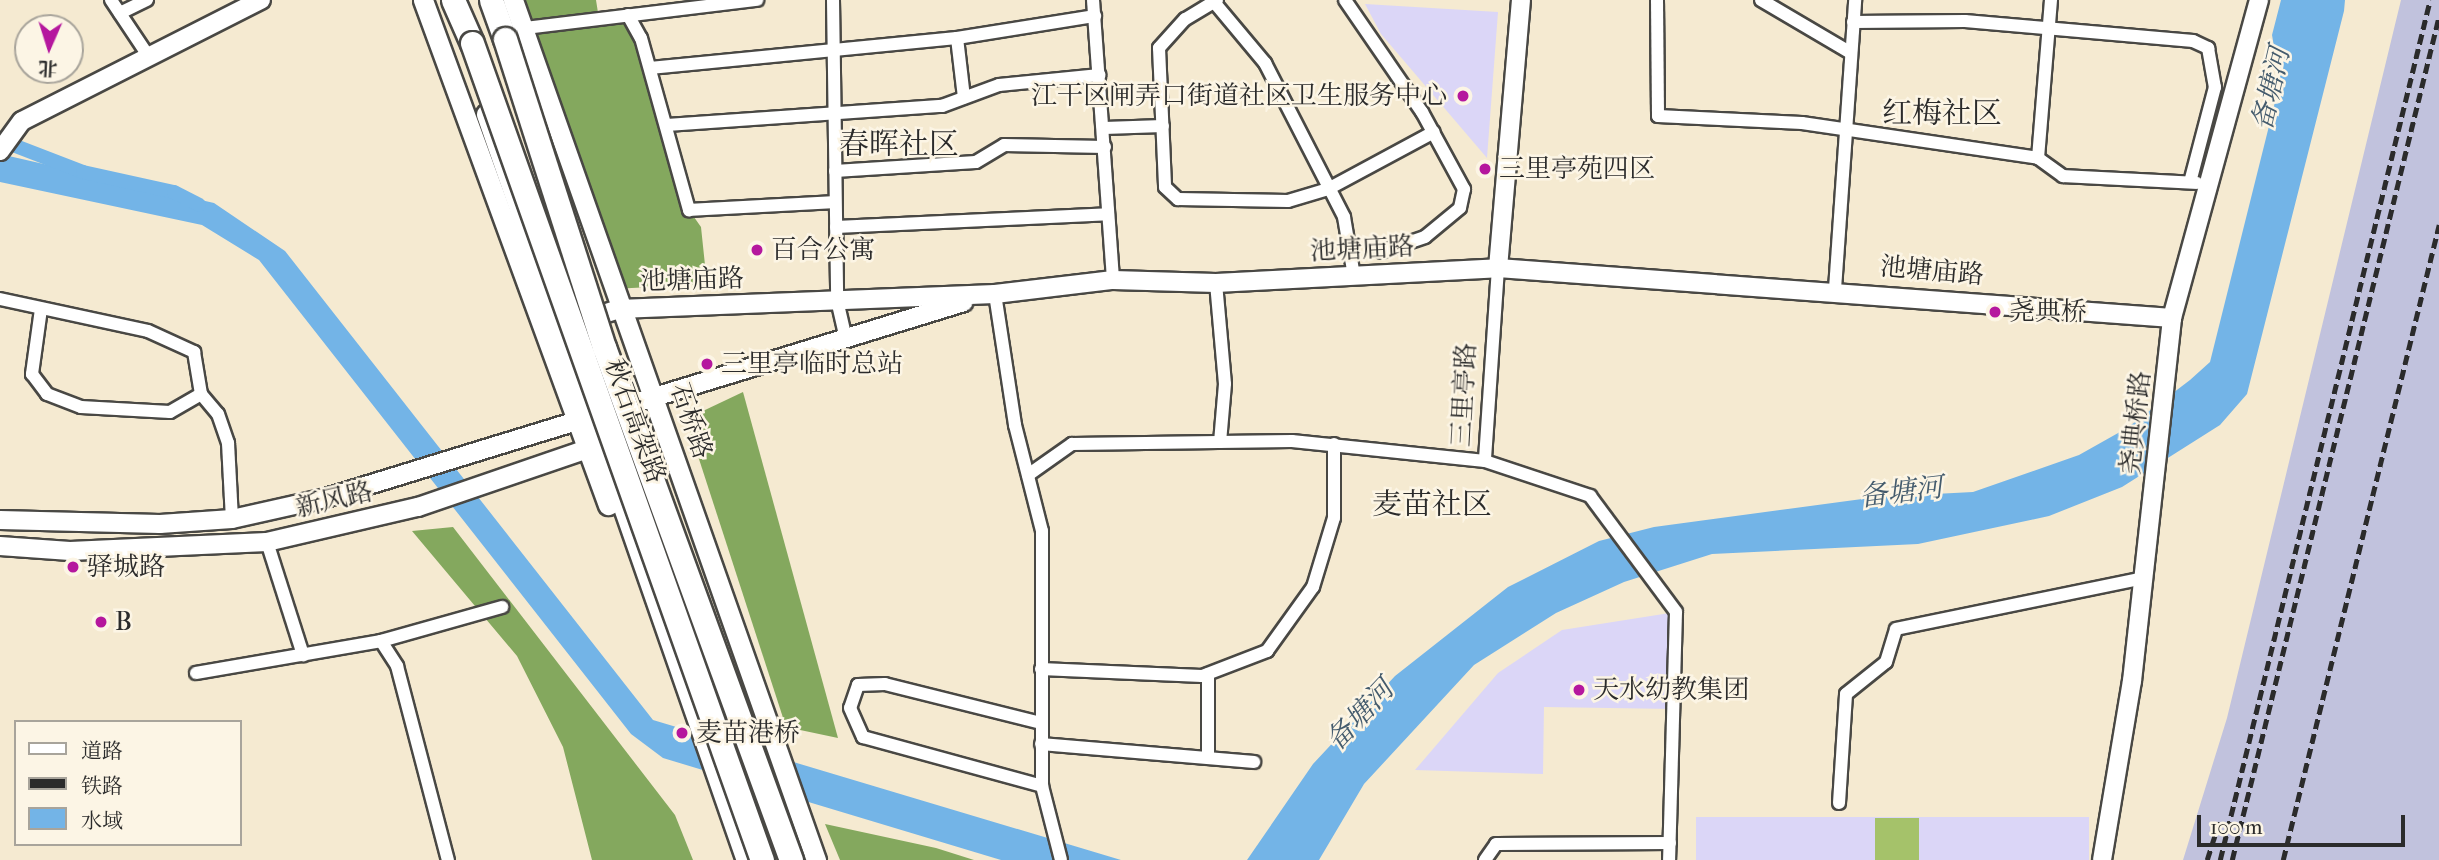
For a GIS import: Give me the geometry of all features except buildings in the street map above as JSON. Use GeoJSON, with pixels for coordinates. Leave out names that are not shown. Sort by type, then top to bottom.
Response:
{"type":"FeatureCollection","features":[{"type":"Feature","properties":{"kind":"highway","name":"秋石高架路"},"geometry":{"type":"LineString","coordinates":[[453,0],[472,43],[762,860]]}},
{"type":"Feature","properties":{"kind":"highway","name":"秋石高架路"},"geometry":{"type":"LineString","coordinates":[[493,0],[515,33],[604,346],[791,860]]}},
{"type":"Feature","properties":{"kind":"main road"},"geometry":{"type":"LineString","coordinates":[[423,0],[592,447],[711,776],[746,860]]}},
{"type":"Feature","properties":{"kind":"main road"},"geometry":{"type":"LineString","coordinates":[[453,0],[557,328],[580,419]]}},
{"type":"Feature","properties":{"kind":"main road","name":"石桥路"},"geometry":{"type":"LineString","coordinates":[[513,0],[515,33],[664,419],[770,733],[816,860]]}},
{"type":"Feature","properties":{"kind":"street"},"geometry":{"type":"LineString","coordinates":[[111,0],[149,57]]}},
{"type":"Feature","properties":{"kind":"street"},"geometry":{"type":"LineString","coordinates":[[120,13],[147,0]]}},
{"type":"Feature","properties":{"kind":"street"},"geometry":{"type":"LineString","coordinates":[[0,151],[22,121],[261,0]]}},
{"type":"Feature","properties":{"kind":"street"},"geometry":{"type":"LineString","coordinates":[[515,33],[697,4],[757,0]]}},
{"type":"Feature","properties":{"kind":"street"},"geometry":{"type":"LineString","coordinates":[[833,0],[837,300],[845,335]]}},
{"type":"Feature","properties":{"kind":"street"},"geometry":{"type":"LineString","coordinates":[[1093,0],[1113,280]]}},
{"type":"Feature","properties":{"kind":"street"},"geometry":{"type":"LineString","coordinates":[[1345,0],[1434,132],[1464,189],[1460,208],[1425,237],[1381,252]]}},
{"type":"Feature","properties":{"kind":"street","name":"三里亭路"},"geometry":{"type":"LineString","coordinates":[[1521,0],[1485,461],[1590,496],[1676,612],[1669,860]]}},
{"type":"Feature","properties":{"kind":"street"},"geometry":{"type":"LineString","coordinates":[[1657,0],[1658,116],[1846,131],[2038,158],[2063,176],[2210,184]]}},
{"type":"Feature","properties":{"kind":"street"},"geometry":{"type":"LineString","coordinates":[[1761,0],[1851,53]]}},
{"type":"Feature","properties":{"kind":"street"},"geometry":{"type":"LineString","coordinates":[[1835,289],[1855,0]]}},
{"type":"Feature","properties":{"kind":"street"},"geometry":{"type":"LineString","coordinates":[[2038,158],[2051,0]]}},
{"type":"Feature","properties":{"kind":"street","name":"尧典桥路"},"geometry":{"type":"LineString","coordinates":[[2102,860],[2145,578],[2172,318],[2259,0]]}},
{"type":"Feature","properties":{"kind":"street"},"geometry":{"type":"LineString","coordinates":[[1354,276],[1343,217],[1328,189],[1265,64],[1216,1],[1185,19],[1158,48],[1165,187],[1178,199],[1288,201],[1328,189],[1434,132]]}},
{"type":"Feature","properties":{"kind":"street"},"geometry":{"type":"LineString","coordinates":[[628,15],[650,68],[689,210],[835,202]]}},
{"type":"Feature","properties":{"kind":"street"},"geometry":{"type":"LineString","coordinates":[[650,68],[957,38],[1094,16]]}},
{"type":"Feature","properties":{"kind":"street"},"geometry":{"type":"LineString","coordinates":[[1853,22],[1965,21],[2049,31],[2135,31],[2208,48],[2215,87],[2190,182]]}},
{"type":"Feature","properties":{"kind":"street"},"geometry":{"type":"LineString","coordinates":[[957,38],[964,98]]}},
{"type":"Feature","properties":{"kind":"street"},"geometry":{"type":"LineString","coordinates":[[667,125],[942,106],[999,85],[1100,75]]}},
{"type":"Feature","properties":{"kind":"street"},"geometry":{"type":"LineString","coordinates":[[1104,128],[1163,126]]}},
{"type":"Feature","properties":{"kind":"street"},"geometry":{"type":"LineString","coordinates":[[835,171],[976,162],[1004,145],[1105,147]]}},
{"type":"Feature","properties":{"kind":"street"},"geometry":{"type":"LineString","coordinates":[[836,227],[1108,214]]}},
{"type":"Feature","properties":{"kind":"street","name":"池塘庙路"},"geometry":{"type":"LineString","coordinates":[[557,328],[620,309],[995,294],[1113,280],[1216,283],[1498,268],[1835,289],[2172,318]]}},
{"type":"Feature","properties":{"kind":"street"},"geometry":{"type":"LineString","coordinates":[[1216,283],[1225,384],[1220,442]]}},
{"type":"Feature","properties":{"kind":"street"},"geometry":{"type":"LineString","coordinates":[[995,294],[1028,475],[1042,531],[1042,786],[1061,860]]}},
{"type":"Feature","properties":{"kind":"street","name":"新风路"},"geometry":{"type":"LineString","coordinates":[[0,520],[69,525],[232,519],[416,473],[845,335],[995,294]]}},
{"type":"Feature","properties":{"kind":"street"},"geometry":{"type":"LineString","coordinates":[[0,299],[148,331],[194,352],[201,394],[219,414],[228,443],[232,519]]}},
{"type":"Feature","properties":{"kind":"street"},"geometry":{"type":"LineString","coordinates":[[41,309],[32,374],[47,394],[81,407],[170,412],[201,394]]}},
{"type":"Feature","properties":{"kind":"street","name":"新风路"},"geometry":{"type":"LineString","coordinates":[[0,546],[70,551],[267,542],[437,500],[592,447],[664,419]]}},
{"type":"Feature","properties":{"kind":"street"},"geometry":{"type":"LineString","coordinates":[[1028,475],[1072,444],[1334,444],[1485,461]]}},
{"type":"Feature","properties":{"kind":"street"},"geometry":{"type":"LineString","coordinates":[[1041,669],[1208,674],[1267,651],[1313,587],[1334,518],[1334,444]]}},
{"type":"Feature","properties":{"kind":"street"},"geometry":{"type":"LineString","coordinates":[[267,542],[303,655]]}},
{"type":"Feature","properties":{"kind":"street"},"geometry":{"type":"LineString","coordinates":[[1839,803],[1846,694],[1886,662],[1896,629],[2145,578]]}},
{"type":"Feature","properties":{"kind":"street"},"geometry":{"type":"LineString","coordinates":[[196,673],[381,641],[502,607]]}},
{"type":"Feature","properties":{"kind":"street"},"geometry":{"type":"LineString","coordinates":[[381,641],[397,666],[448,860]]}},
{"type":"Feature","properties":{"kind":"street"},"geometry":{"type":"LineString","coordinates":[[1208,674],[1208,755]]}},
{"type":"Feature","properties":{"kind":"street"},"geometry":{"type":"LineString","coordinates":[[1041,723],[885,684],[858,685],[850,708],[863,737],[1042,786]]}},
{"type":"Feature","properties":{"kind":"street"},"geometry":{"type":"LineString","coordinates":[[1041,744],[1208,755],[1254,762]]}},
{"type":"Feature","properties":{"kind":"street"},"geometry":{"type":"LineString","coordinates":[[1485,860],[1496,844],[1670,844]]}},
{"type":"Feature","properties":{"kind":"shaded area"},"geometry":{"type":"Polygon","coordinates":[[[2401,0],[2439,0],[2439,860],[2183,860],[2227,718],[2401,0]]]}},
{"type":"Feature","properties":{"kind":"shaded area","name":"江干区闸弄口街道社区卫生服务中心"},"geometry":{"type":"Polygon","coordinates":[[[1365,4],[1498,12],[1487,158],[1381,34],[1365,4]]]}},
{"type":"Feature","properties":{"kind":"shaded area","name":"天水幼教集团"},"geometry":{"type":"Polygon","coordinates":[[[1676,612],[1674,709],[1544,707],[1543,774],[1415,770],[1498,673],[1562,630],[1676,612]]]}},
{"type":"Feature","properties":{"kind":"shaded area"},"geometry":{"type":"Polygon","coordinates":[[[1696,817],[2089,817],[2089,860],[1696,860],[1696,817]]]}},
{"type":"Feature","properties":{"kind":"green space"},"geometry":{"type":"Polygon","coordinates":[[[515,0],[596,0],[599,19],[628,15],[689,210],[701,227],[707,284],[613,289],[515,0]]]}},
{"type":"Feature","properties":{"kind":"green space"},"geometry":{"type":"Polygon","coordinates":[[[743,392],[838,738],[786,727],[686,419],[743,392]]]}},
{"type":"Feature","properties":{"kind":"green space"},"geometry":{"type":"Polygon","coordinates":[[[453,527],[675,815],[693,860],[592,860],[563,747],[517,656],[412,531],[453,527]]]}},
{"type":"Feature","properties":{"kind":"green space"},"geometry":{"type":"Polygon","coordinates":[[[1875,818],[1919,818],[1919,860],[1875,860],[1875,818]]]}},
{"type":"Feature","properties":{"kind":"green space"},"geometry":{"type":"Polygon","coordinates":[[[825,824],[936,848],[974,860],[840,860],[825,824]]]}},
{"type":"Feature","properties":{"kind":"water","name":"备塘河"},"geometry":{"type":"Polygon","coordinates":[[[2281,0],[2345,0],[2247,394],[2220,425],[2122,487],[2049,516],[1918,544],[1712,554],[1624,582],[1556,613],[1474,665],[1364,784],[1319,860],[1247,860],[1313,764],[1395,676],[1508,587],[1599,541],[1654,527],[1877,497],[1973,492],[2079,455],[2127,428],[2190,380],[2210,362],[2280,82],[2272,35],[2281,0]]]}},
{"type":"Feature","properties":{"kind":"water"},"geometry":{"type":"Polygon","coordinates":[[[0,154],[214,203],[285,251],[653,720],[1121,860],[1001,860],[663,758],[631,734],[259,260],[202,225],[0,182],[0,154]]]}},
{"type":"Feature","properties":{"kind":"waterway"},"geometry":{"type":"LineString","coordinates":[[0,140],[83,172],[174,192],[199,205]]}},
{"type":"Feature","properties":{"kind":"railway"},"geometry":{"type":"LineString","coordinates":[[2220,860],[2430,0]]}},
{"type":"Feature","properties":{"kind":"railway"},"geometry":{"type":"LineString","coordinates":[[2232,860],[2439,16]]}},
{"type":"Feature","properties":{"kind":"railway"},"geometry":{"type":"LineString","coordinates":[[2283,860],[2439,225]]}},
{"type":"Feature","properties":{"kind":"railway"},"geometry":{"type":"LineString","coordinates":[[2207,860],[2220,819]]}},
{"type":"Feature","properties":{"kind":"place","name":"江干区闸弄口街道社区卫生服务中心"},"geometry":{"type":"Point","coordinates":[1463,96]}},
{"type":"Feature","properties":{"kind":"place","name":"三里亭苑四区"},"geometry":{"type":"Point","coordinates":[1485,169]}},
{"type":"Feature","properties":{"kind":"place","name":"百合公寓"},"geometry":{"type":"Point","coordinates":[757,250]}},
{"type":"Feature","properties":{"kind":"place","name":"尧典桥"},"geometry":{"type":"Point","coordinates":[1995,312]}},
{"type":"Feature","properties":{"kind":"place","name":"三里亭临时总站"},"geometry":{"type":"Point","coordinates":[707,364]}},
{"type":"Feature","properties":{"kind":"place","name":"驿城路"},"geometry":{"type":"Point","coordinates":[73,567]}},
{"type":"Feature","properties":{"kind":"place","name":"B"},"geometry":{"type":"Point","coordinates":[101,622]}},
{"type":"Feature","properties":{"kind":"place","name":"天水幼教集团"},"geometry":{"type":"Point","coordinates":[1579,690]}},
{"type":"Feature","properties":{"kind":"place","name":"麦苗港桥"},"geometry":{"type":"Point","coordinates":[682,733]}},
{"type":"Feature","properties":{"kind":"district","name":"红梅社区"},"geometry":{"type":"Point","coordinates":[1942,114]}},
{"type":"Feature","properties":{"kind":"district","name":"春晖社区"},"geometry":{"type":"Point","coordinates":[899,145]}},
{"type":"Feature","properties":{"kind":"district","name":"麦苗社区"},"geometry":{"type":"Point","coordinates":[1432,505]}}]}
